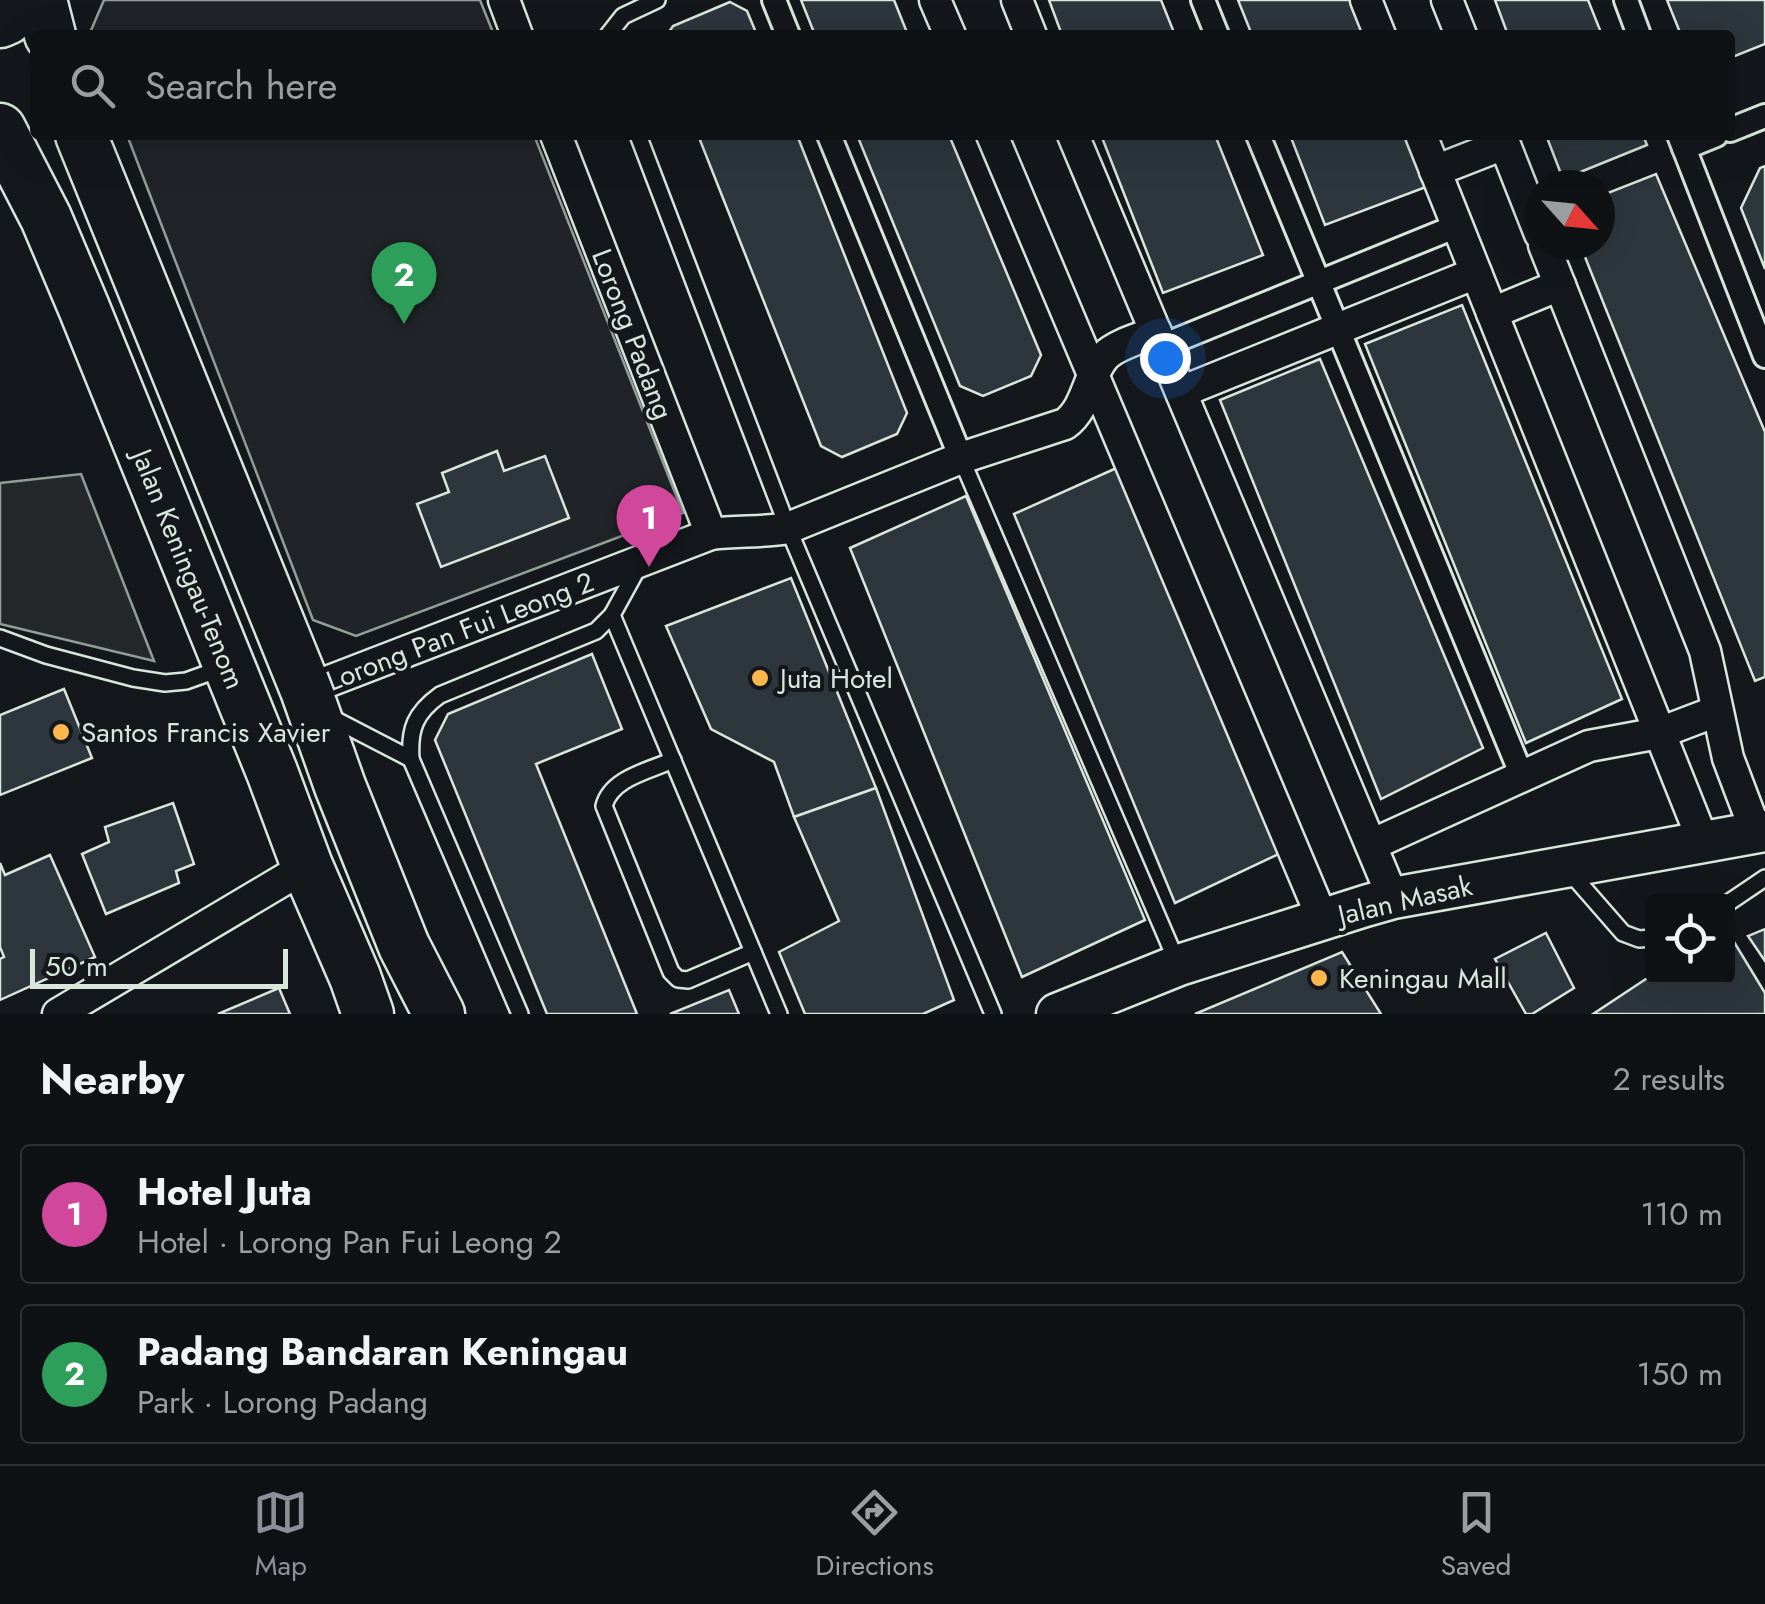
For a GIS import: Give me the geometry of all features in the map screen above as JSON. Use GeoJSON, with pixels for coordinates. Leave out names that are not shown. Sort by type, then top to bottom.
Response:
{"type":"FeatureCollection","features":[{"type":"Feature","properties":{"kind":"main road"},"geometry":{"type":"LineString","coordinates":[[0,22],[26,0]]}},
{"type":"Feature","properties":{"kind":"main road"},"geometry":{"type":"LineString","coordinates":[[41,0],[49,30]]}},
{"type":"Feature","properties":{"kind":"main road","name":"Jalan Keningau-Tenom"},"geometry":{"type":"LineString","coordinates":[[0,129],[54,236],[368,1014]]}},
{"type":"Feature","properties":{"kind":"main road"},"geometry":{"type":"LineString","coordinates":[[83,140],[309,699],[404,946],[439,1014]]}},
{"type":"Feature","properties":{"kind":"street"},"geometry":{"type":"LineString","coordinates":[[504,0],[515,30]]}},
{"type":"Feature","properties":{"kind":"street"},"geometry":{"type":"LineString","coordinates":[[774,0],[786,30]]}},
{"type":"Feature","properties":{"kind":"street"},"geometry":{"type":"LineString","coordinates":[[936,0],[948,30]]}},
{"type":"Feature","properties":{"kind":"street"},"geometry":{"type":"LineString","coordinates":[[1017,0],[1030,30]]}},
{"type":"Feature","properties":{"kind":"street"},"geometry":{"type":"LineString","coordinates":[[1203,0],[1215,30]]}},
{"type":"Feature","properties":{"kind":"street"},"geometry":{"type":"LineString","coordinates":[[1366,0],[1378,30]]}},
{"type":"Feature","properties":{"kind":"street"},"geometry":{"type":"LineString","coordinates":[[1447,0],[1459,30]]}},
{"type":"Feature","properties":{"kind":"street"},"geometry":{"type":"LineString","coordinates":[[1626,0],[1638,30]]}},
{"type":"Feature","properties":{"kind":"street"},"geometry":{"type":"LineString","coordinates":[[1735,128],[1765,116]]}},
{"type":"Feature","properties":{"kind":"street","name":"Lorong Padang"},"geometry":{"type":"LineString","coordinates":[[558,140],[711,534]]}},
{"type":"Feature","properties":{"kind":"street"},"geometry":{"type":"LineString","coordinates":[[831,140],[961,458]]}},
{"type":"Feature","properties":{"kind":"street"},"geometry":{"type":"LineString","coordinates":[[994,140],[1323,920]]}},
{"type":"Feature","properties":{"kind":"street"},"geometry":{"type":"LineString","coordinates":[[1076,140],[1394,898]]}},
{"type":"Feature","properties":{"kind":"street"},"geometry":{"type":"LineString","coordinates":[[1260,140],[1522,776]]}},
{"type":"Feature","properties":{"kind":"street"},"geometry":{"type":"LineString","coordinates":[[1422,140],[1703,841]]}},
{"type":"Feature","properties":{"kind":"street"},"geometry":{"type":"LineString","coordinates":[[1435,171],[1502,140],[1525,197]]}},
{"type":"Feature","properties":{"kind":"street"},"geometry":{"type":"LineString","coordinates":[[1681,141],[1765,356]]}},
{"type":"Feature","properties":{"kind":"street"},"geometry":{"type":"LineString","coordinates":[[642,561],[711,534],[788,528],[961,458],[1064,424],[1074,417],[1102,361],[1112,351],[1159,339],[1319,282],[1457,226]]}},
{"type":"Feature","properties":{"kind":"street"},"geometry":{"type":"LineString","coordinates":[[1550,260],[1705,651],[1728,758],[1761,832]]}},
{"type":"Feature","properties":{"kind":"street"},"geometry":{"type":"LineString","coordinates":[[1181,392],[1476,272]]}},
{"type":"Feature","properties":{"kind":"street"},"geometry":{"type":"LineString","coordinates":[[1492,313],[1560,285]]}},
{"type":"Feature","properties":{"kind":"street","name":"Lorong Pan Fui Leong 2"},"geometry":{"type":"LineString","coordinates":[[309,699],[642,561]]}},
{"type":"Feature","properties":{"kind":"street"},"geometry":{"type":"LineString","coordinates":[[1370,845],[1590,746],[1660,733],[1718,711]]}},
{"type":"Feature","properties":{"kind":"street","name":"Jalan Masak"},"geometry":{"type":"LineString","coordinates":[[1057,1014],[1107,1005],[1179,966],[1394,898],[1761,832]]}},
{"type":"Feature","properties":{"kind":"street"},"geometry":{"type":"LineString","coordinates":[[58,1014],[308,866]]}},
{"type":"Feature","properties":{"kind":"lane"},"geometry":{"type":"LineString","coordinates":[[612,30],[622,16],[658,0]]}},
{"type":"Feature","properties":{"kind":"lane"},"geometry":{"type":"LineString","coordinates":[[640,140],[788,528],[994,1014]]}},
{"type":"Feature","properties":{"kind":"lane"},"geometry":{"type":"LineString","coordinates":[[961,458],[1179,966]]}},
{"type":"Feature","properties":{"kind":"lane","name":"Lorong Pan Fui Leong 2"},"geometry":{"type":"LineString","coordinates":[[411,760],[410,737],[417,718],[440,694],[596,631],[612,615],[642,561]]}},
{"type":"Feature","properties":{"kind":"lane"},"geometry":{"type":"LineString","coordinates":[[612,615],[779,1014]]}},
{"type":"Feature","properties":{"kind":"lane"},"geometry":{"type":"LineString","coordinates":[[0,638],[133,678],[165,682],[186,681],[228,665]]}},
{"type":"Feature","properties":{"kind":"lane","name":"Lorong Pan Fui Leong 2"},"geometry":{"type":"LineString","coordinates":[[309,699],[411,760]]}},
{"type":"Feature","properties":{"kind":"lane"},"geometry":{"type":"LineString","coordinates":[[411,760],[520,1014]]}},
{"type":"Feature","properties":{"kind":"lane"},"geometry":{"type":"LineString","coordinates":[[673,760],[616,784],[607,794],[604,806],[671,972],[678,979],[688,980],[753,952]]}},
{"type":"Feature","properties":{"kind":"lane"},"geometry":{"type":"LineString","coordinates":[[1565,867],[1623,933],[1645,939]]}},
{"type":"Feature","properties":{"kind":"lane"},"geometry":{"type":"LineString","coordinates":[[1735,899],[1765,878]]}},
{"type":"Feature","properties":{"kind":"shaded area"},"geometry":{"type":"Polygon","coordinates":[[[104,0],[480,0],[492,30],[91,30],[104,0]]]}},
{"type":"Feature","properties":{"kind":"shaded area"},"geometry":{"type":"Polygon","coordinates":[[[129,140],[536,140],[683,513],[356,636],[313,620],[129,140]]]}},
{"type":"Feature","properties":{"kind":"shaded area"},"geometry":{"type":"Polygon","coordinates":[[[81,474],[154,661],[0,624],[0,483],[81,474]]]}},
{"type":"Feature","properties":{"kind":"building"},"geometry":{"type":"Polygon","coordinates":[[[801,0],[894,0],[906,30],[813,30],[801,0]]]}},
{"type":"Feature","properties":{"kind":"building"},"geometry":{"type":"Polygon","coordinates":[[[1049,0],[1161,0],[1173,30],[1060,30],[1049,0]]]}},
{"type":"Feature","properties":{"kind":"building"},"geometry":{"type":"Polygon","coordinates":[[[1238,0],[1352,0],[1363,30],[1250,30],[1238,0]]]}},
{"type":"Feature","properties":{"kind":"building"},"geometry":{"type":"Polygon","coordinates":[[[1495,0],[1588,0],[1600,30],[1506,30],[1495,0]]]}},
{"type":"Feature","properties":{"kind":"building"},"geometry":{"type":"Polygon","coordinates":[[[1667,0],[1765,0],[1765,44],[1735,56],[1735,30],[1679,30],[1667,0]]]}},
{"type":"Feature","properties":{"kind":"building"},"geometry":{"type":"Polygon","coordinates":[[[730,2],[747,11],[755,30],[670,30],[730,2]]]}},
{"type":"Feature","properties":{"kind":"building"},"geometry":{"type":"Polygon","coordinates":[[[700,140],[799,140],[907,413],[897,434],[842,457],[821,446],[700,140]]]}},
{"type":"Feature","properties":{"kind":"building"},"geometry":{"type":"Polygon","coordinates":[[[859,140],[951,140],[1041,355],[1031,376],[983,396],[960,386],[859,140]]]}},
{"type":"Feature","properties":{"kind":"building"},"geometry":{"type":"Polygon","coordinates":[[[1103,140],[1217,140],[1263,255],[1163,293],[1103,140]]]}},
{"type":"Feature","properties":{"kind":"building"},"geometry":{"type":"Polygon","coordinates":[[[1292,140],[1407,140],[1426,187],[1325,225],[1292,140]]]}},
{"type":"Feature","properties":{"kind":"building"},"geometry":{"type":"Polygon","coordinates":[[[1548,140],[1645,140],[1647,145],[1585,170],[1560,170],[1548,140]]]}},
{"type":"Feature","properties":{"kind":"building"},"geometry":{"type":"Polygon","coordinates":[[[1765,166],[1765,269],[1741,208],[1760,168],[1765,166]]]}},
{"type":"Feature","properties":{"kind":"building"},"geometry":{"type":"Polygon","coordinates":[[[1656,174],[1765,432],[1765,677],[1755,681],[1586,260],[1615,260],[1615,190],[1656,174]]]}},
{"type":"Feature","properties":{"kind":"building"},"geometry":{"type":"Polygon","coordinates":[[[1462,305],[1622,699],[1526,743],[1365,344],[1462,305]]]}},
{"type":"Feature","properties":{"kind":"building"},"geometry":{"type":"Polygon","coordinates":[[[1320,359],[1483,748],[1381,799],[1220,400],[1320,359]]]}},
{"type":"Feature","properties":{"kind":"building"},"geometry":{"type":"Polygon","coordinates":[[[497,451],[504,471],[545,456],[569,518],[441,567],[417,504],[449,492],[442,473],[497,451]]]}},
{"type":"Feature","properties":{"kind":"building"},"geometry":{"type":"Polygon","coordinates":[[[1121,466],[1283,852],[1175,903],[1014,514],[1121,466]]]}},
{"type":"Feature","properties":{"kind":"building"},"geometry":{"type":"Polygon","coordinates":[[[966,496],[1145,920],[1022,977],[850,548],[966,496]]]}},
{"type":"Feature","properties":{"kind":"building","name":"Juta Hotel"},"geometry":{"type":"Polygon","coordinates":[[[791,578],[876,788],[794,817],[774,762],[711,729],[666,626],[791,578]]]}},
{"type":"Feature","properties":{"kind":"building"},"geometry":{"type":"Polygon","coordinates":[[[592,654],[622,729],[536,764],[637,1014],[547,1014],[435,740],[448,714],[592,654]]]}},
{"type":"Feature","properties":{"kind":"building"},"geometry":{"type":"Polygon","coordinates":[[[64,689],[92,758],[0,795],[0,715],[64,689]]]}},
{"type":"Feature","properties":{"kind":"building"},"geometry":{"type":"Polygon","coordinates":[[[876,788],[954,1000],[923,1014],[805,1014],[779,952],[839,921],[794,817],[876,788]]]}},
{"type":"Feature","properties":{"kind":"building"},"geometry":{"type":"Polygon","coordinates":[[[173,803],[194,864],[176,871],[179,883],[106,914],[82,854],[109,842],[105,827],[173,803]]]}},
{"type":"Feature","properties":{"kind":"building"},"geometry":{"type":"Polygon","coordinates":[[[50,855],[95,957],[0,1000],[0,959],[4,957],[0,947],[0,863],[5,875],[50,855]]]}},
{"type":"Feature","properties":{"kind":"building"},"geometry":{"type":"Polygon","coordinates":[[[1765,929],[1765,961],[1748,936],[1765,929]]]}},
{"type":"Feature","properties":{"kind":"building"},"geometry":{"type":"Polygon","coordinates":[[[1546,933],[1574,988],[1526,1014],[1495,959],[1546,933]]]}},
{"type":"Feature","properties":{"kind":"building"},"geometry":{"type":"Polygon","coordinates":[[[1735,944],[1765,993],[1765,1014],[1593,1014],[1645,980],[1645,984],[1735,984],[1735,944]]]}},
{"type":"Feature","properties":{"kind":"building","name":"Keningau Mall"},"geometry":{"type":"Polygon","coordinates":[[[1342,952],[1381,1014],[1195,1014],[1342,952]]]}},
{"type":"Feature","properties":{"kind":"building"},"geometry":{"type":"Polygon","coordinates":[[[279,988],[290,1014],[218,1014],[279,988]]]}},
{"type":"Feature","properties":{"kind":"building"},"geometry":{"type":"Polygon","coordinates":[[[729,990],[739,1014],[670,1014],[729,990]]]}},
{"type":"Feature","properties":{"kind":"place","name":"Padang Bandaran Keningau"},"geometry":{"type":"Point","coordinates":[404,324]}},
{"type":"Feature","properties":{"kind":"place","name":"Hotel Juta"},"geometry":{"type":"Point","coordinates":[649,567]}},
{"type":"Feature","properties":{"kind":"place","name":"Juta Hotel"},"geometry":{"type":"Point","coordinates":[760,678]}},
{"type":"Feature","properties":{"kind":"place","name":"Santos Francis Xavier"},"geometry":{"type":"Point","coordinates":[61,732]}},
{"type":"Feature","properties":{"kind":"place","name":"Keningau Mall"},"geometry":{"type":"Point","coordinates":[1319,978]}}]}
